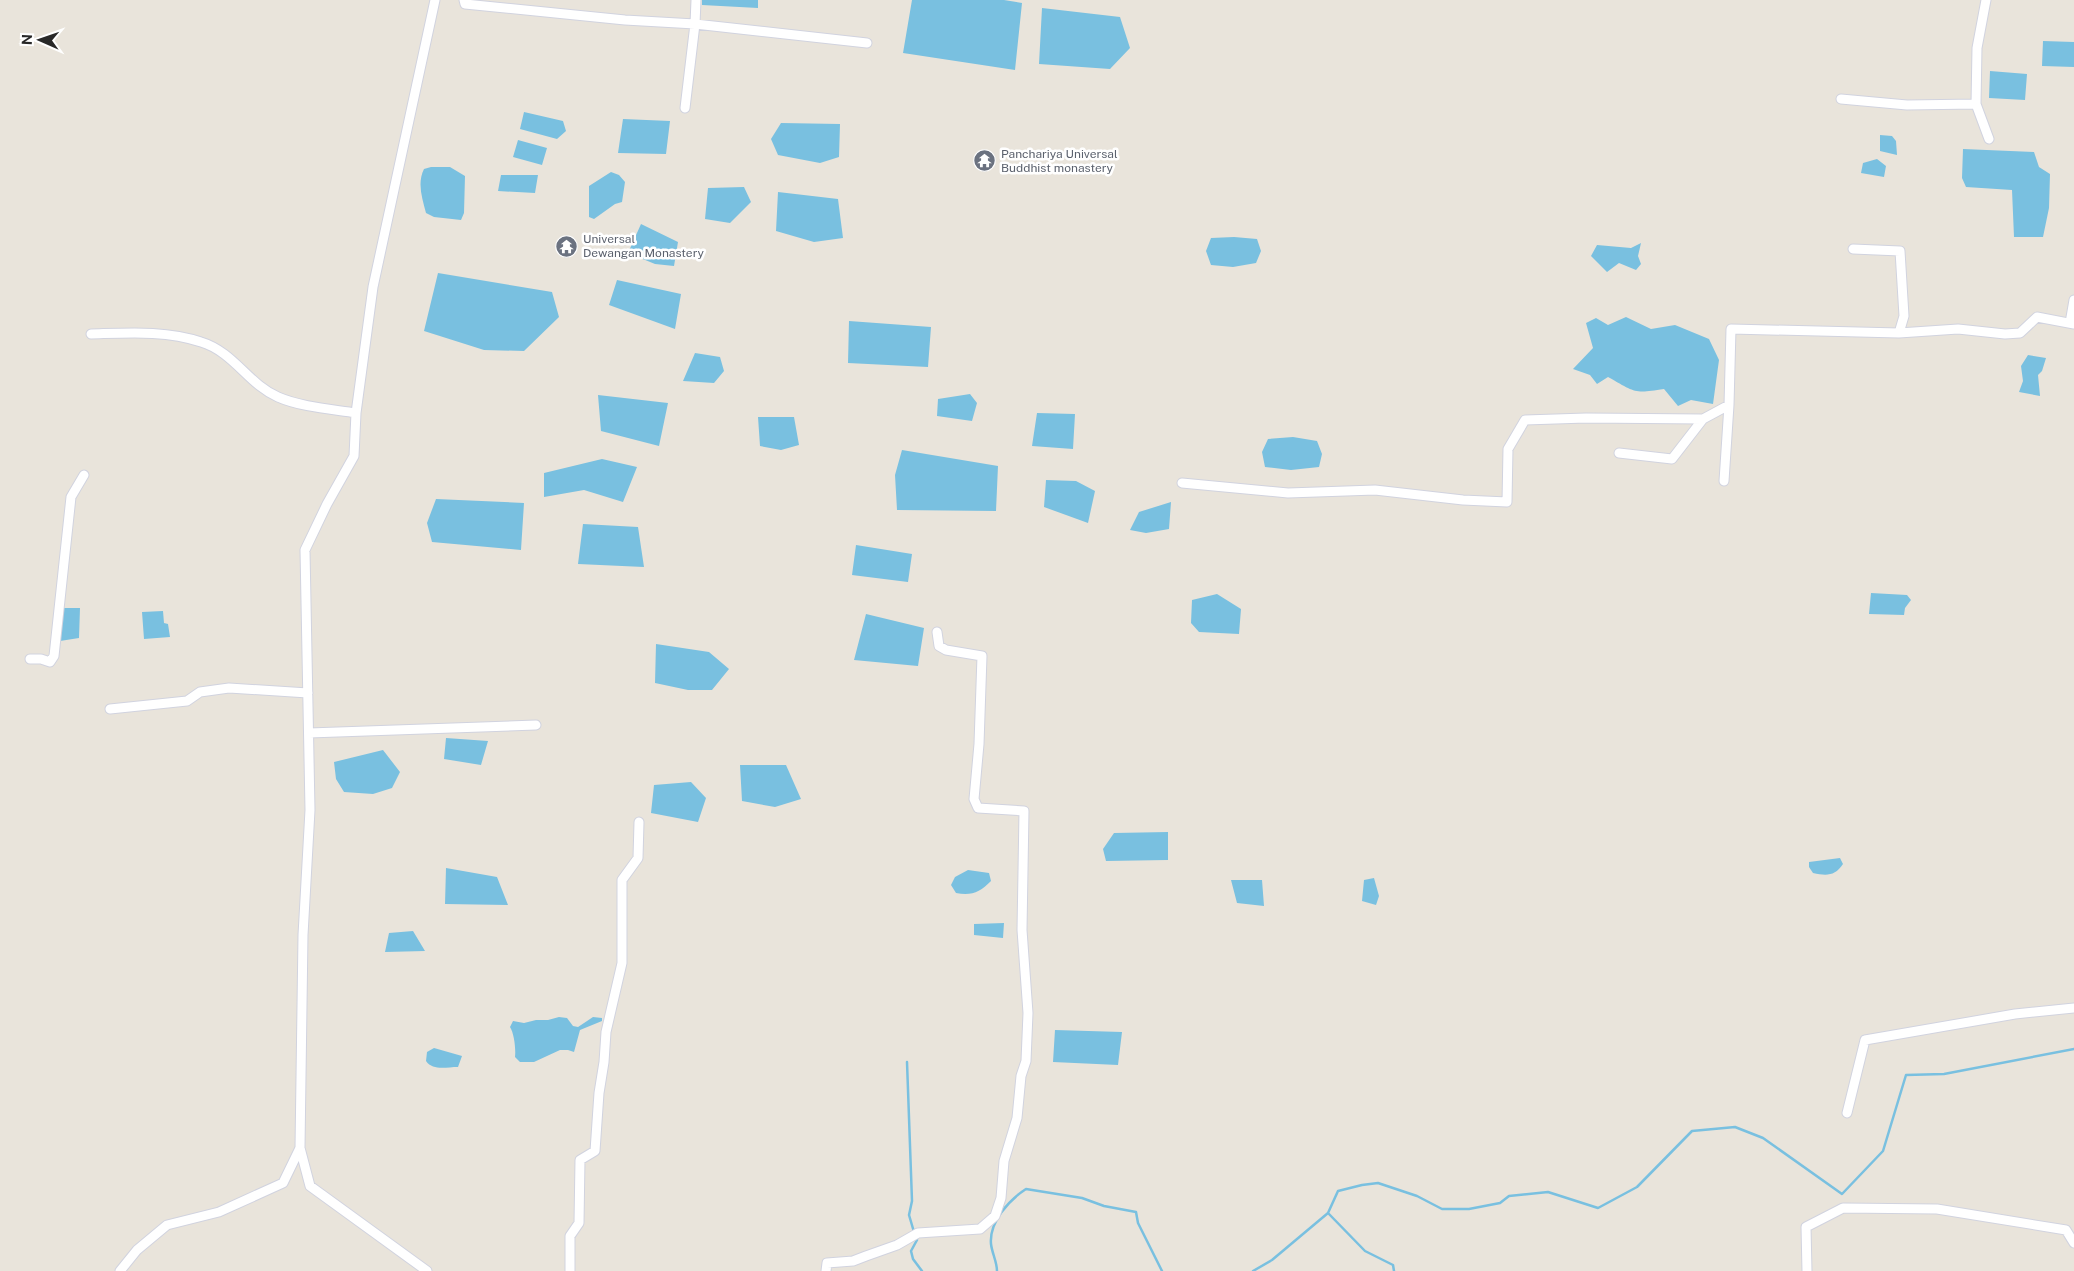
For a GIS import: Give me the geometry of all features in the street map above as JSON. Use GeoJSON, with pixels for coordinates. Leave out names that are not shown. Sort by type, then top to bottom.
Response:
{"type":"FeatureCollection","features":[{"type":"Feature","properties":{"kind":"street"},"geometry":{"type":"LineString","coordinates":[[426,1271],[310,1186],[300,1148],[303,935],[310,810],[305,550],[327,504],[354,456],[356,413],[373,287],[435,0]]}},
{"type":"Feature","properties":{"kind":"street"},"geometry":{"type":"LineString","coordinates":[[464,0],[465,4],[526,11],[695,24],[867,43]]}},
{"type":"Feature","properties":{"kind":"street"},"geometry":{"type":"LineString","coordinates":[[685,108],[696,0]]}},
{"type":"Feature","properties":{"kind":"street"},"geometry":{"type":"LineString","coordinates":[[1986,0],[1977,48],[1976,104],[1989,139]]}},
{"type":"Feature","properties":{"kind":"street"},"geometry":{"type":"LineString","coordinates":[[1841,99],[1907,105],[1976,104]]}},
{"type":"Feature","properties":{"kind":"street"},"geometry":{"type":"LineString","coordinates":[[1853,249],[1900,251],[1904,316],[1899,333]]}},
{"type":"Feature","properties":{"kind":"street"},"geometry":{"type":"LineString","coordinates":[[1724,481],[1731,329],[1899,333],[1958,329],[2006,334],[2020,333],[2037,317],[2072,323],[2074,300]]}},
{"type":"Feature","properties":{"kind":"street"},"geometry":{"type":"LineString","coordinates":[[91,334],[158,334],[202,342],[230,357],[252,380],[277,397],[304,405],[356,413]]}},
{"type":"Feature","properties":{"kind":"street"},"geometry":{"type":"LineString","coordinates":[[1619,452],[1672,459],[1702,419],[1729,405]]}},
{"type":"Feature","properties":{"kind":"street"},"geometry":{"type":"LineString","coordinates":[[1182,483],[1288,493],[1375,490],[1463,500],[1507,502],[1508,449],[1525,420],[1586,418],[1702,419]]}},
{"type":"Feature","properties":{"kind":"street"},"geometry":{"type":"LineString","coordinates":[[30,659],[41,659],[50,662],[54,656],[71,497],[84,475]]}},
{"type":"Feature","properties":{"kind":"street"},"geometry":{"type":"LineString","coordinates":[[826,1271],[827,1263],[853,1260],[866,1256],[897,1245],[918,1233],[980,1229],[995,1216],[1001,1198],[1004,1161],[1017,1118],[1021,1076],[1026,1060],[1028,1022],[1022,930],[1024,811],[978,808],[974,799],[982,656],[946,650],[939,646],[937,632]]}},
{"type":"Feature","properties":{"kind":"street"},"geometry":{"type":"LineString","coordinates":[[110,709],[187,701],[200,692],[228,688],[308,693]]}},
{"type":"Feature","properties":{"kind":"street"},"geometry":{"type":"LineString","coordinates":[[309,733],[536,725]]}},
{"type":"Feature","properties":{"kind":"street"},"geometry":{"type":"LineString","coordinates":[[570,1271],[570,1236],[579,1223],[580,1160],[595,1151],[606,1032],[622,963],[622,880],[638,858],[640,822]]}},
{"type":"Feature","properties":{"kind":"street"},"geometry":{"type":"LineString","coordinates":[[1847,1113],[1865,1040],[2015,1014],[2074,1008]]}},
{"type":"Feature","properties":{"kind":"street"},"geometry":{"type":"LineString","coordinates":[[120,1271],[137,1250],[167,1225],[219,1212],[283,1183],[300,1148]]}},
{"type":"Feature","properties":{"kind":"street"},"geometry":{"type":"LineString","coordinates":[[1807,1271],[1806,1227],[1843,1208],[1937,1209],[2066,1230],[2074,1243]]}},
{"type":"Feature","properties":{"kind":"water"},"geometry":{"type":"Polygon","coordinates":[[[702,0],[758,0],[758,8],[702,5],[702,0]]]}},
{"type":"Feature","properties":{"kind":"water"},"geometry":{"type":"Polygon","coordinates":[[[912,0],[1004,0],[1022,3],[1015,70],[903,53],[912,0]]]}},
{"type":"Feature","properties":{"kind":"water"},"geometry":{"type":"Polygon","coordinates":[[[1042,8],[1120,17],[1130,48],[1110,69],[1039,64],[1042,8]]]}},
{"type":"Feature","properties":{"kind":"water"},"geometry":{"type":"Polygon","coordinates":[[[2043,41],[2074,42],[2074,67],[2042,66],[2043,41]]]}},
{"type":"Feature","properties":{"kind":"water"},"geometry":{"type":"Polygon","coordinates":[[[1990,71],[2027,74],[2025,100],[1989,98],[1990,71]]]}},
{"type":"Feature","properties":{"kind":"water"},"geometry":{"type":"Polygon","coordinates":[[[524,112],[563,121],[566,131],[557,139],[520,129],[524,112]]]}},
{"type":"Feature","properties":{"kind":"water"},"geometry":{"type":"Polygon","coordinates":[[[623,119],[670,121],[666,154],[618,153],[623,119]]]}},
{"type":"Feature","properties":{"kind":"water"},"geometry":{"type":"Polygon","coordinates":[[[781,123],[840,124],[839,157],[820,163],[778,155],[771,139],[781,123]]]}},
{"type":"Feature","properties":{"kind":"water"},"geometry":{"type":"Polygon","coordinates":[[[1880,135],[1892,136],[1896,141],[1897,155],[1880,151],[1880,135]]]}},
{"type":"Feature","properties":{"kind":"water"},"geometry":{"type":"Polygon","coordinates":[[[518,140],[547,148],[542,165],[513,157],[518,140]]]}},
{"type":"Feature","properties":{"kind":"water"},"geometry":{"type":"Polygon","coordinates":[[[1963,149],[2034,152],[2039,167],[2050,174],[2049,208],[2043,237],[2014,237],[2012,190],[1966,187],[1962,178],[1963,149]]]}},
{"type":"Feature","properties":{"kind":"water"},"geometry":{"type":"Polygon","coordinates":[[[1877,159],[1886,166],[1884,177],[1861,173],[1863,163],[1877,159]]]}},
{"type":"Feature","properties":{"kind":"water"},"geometry":{"type":"Polygon","coordinates":[[[450,167],[465,176],[464,213],[461,220],[434,217],[426,213],[421,191],[421,180],[424,169],[450,167]]]}},
{"type":"Feature","properties":{"kind":"water"},"geometry":{"type":"Polygon","coordinates":[[[611,172],[619,175],[625,182],[622,202],[615,204],[594,219],[589,217],[589,186],[611,172]]]}},
{"type":"Feature","properties":{"kind":"water"},"geometry":{"type":"Polygon","coordinates":[[[501,175],[538,175],[535,193],[498,191],[501,175]]]}},
{"type":"Feature","properties":{"kind":"water"},"geometry":{"type":"Polygon","coordinates":[[[744,187],[751,202],[730,223],[705,219],[708,188],[744,187]]]}},
{"type":"Feature","properties":{"kind":"water"},"geometry":{"type":"Polygon","coordinates":[[[778,192],[838,199],[843,238],[814,242],[776,231],[778,192]]]}},
{"type":"Feature","properties":{"kind":"water"},"geometry":{"type":"Polygon","coordinates":[[[641,224],[678,242],[674,266],[655,264],[628,253],[641,224]]]}},
{"type":"Feature","properties":{"kind":"water"},"geometry":{"type":"Polygon","coordinates":[[[1211,238],[1257,239],[1261,251],[1256,263],[1233,267],[1211,265],[1206,251],[1211,238]]]}},
{"type":"Feature","properties":{"kind":"water"},"geometry":{"type":"Polygon","coordinates":[[[1641,243],[1638,256],[1641,264],[1636,270],[1619,263],[1607,272],[1591,256],[1597,245],[1631,248],[1641,243]]]}},
{"type":"Feature","properties":{"kind":"water"},"geometry":{"type":"Polygon","coordinates":[[[438,273],[552,292],[559,317],[524,351],[484,350],[424,331],[438,273]]]}},
{"type":"Feature","properties":{"kind":"water"},"geometry":{"type":"Polygon","coordinates":[[[617,280],[681,294],[675,329],[609,305],[617,280]]]}},
{"type":"Feature","properties":{"kind":"water"},"geometry":{"type":"Polygon","coordinates":[[[1626,317],[1651,329],[1675,325],[1709,339],[1719,360],[1713,404],[1691,400],[1678,406],[1664,389],[1635,390],[1608,377],[1597,384],[1590,375],[1573,369],[1593,348],[1586,323],[1596,318],[1608,325],[1626,317]]]}},
{"type":"Feature","properties":{"kind":"water"},"geometry":{"type":"Polygon","coordinates":[[[849,321],[931,327],[928,367],[848,363],[849,321]]]}},
{"type":"Feature","properties":{"kind":"water"},"geometry":{"type":"Polygon","coordinates":[[[695,353],[720,357],[724,371],[714,383],[683,381],[695,353]]]}},
{"type":"Feature","properties":{"kind":"water"},"geometry":{"type":"Polygon","coordinates":[[[2028,355],[2046,358],[2042,371],[2038,375],[2040,396],[2019,392],[2023,381],[2021,366],[2028,355]]]}},
{"type":"Feature","properties":{"kind":"water"},"geometry":{"type":"Polygon","coordinates":[[[970,394],[977,403],[972,421],[937,416],[938,399],[970,394]]]}},
{"type":"Feature","properties":{"kind":"water"},"geometry":{"type":"Polygon","coordinates":[[[598,395],[668,403],[659,446],[601,431],[598,395]]]}},
{"type":"Feature","properties":{"kind":"water"},"geometry":{"type":"Polygon","coordinates":[[[1037,413],[1075,414],[1073,449],[1032,446],[1037,413]]]}},
{"type":"Feature","properties":{"kind":"water"},"geometry":{"type":"Polygon","coordinates":[[[758,417],[794,417],[799,445],[781,450],[760,446],[758,417]]]}},
{"type":"Feature","properties":{"kind":"water"},"geometry":{"type":"Polygon","coordinates":[[[1293,437],[1317,441],[1322,454],[1319,467],[1291,470],[1265,467],[1262,452],[1268,439],[1293,437]]]}},
{"type":"Feature","properties":{"kind":"water"},"geometry":{"type":"Polygon","coordinates":[[[902,450],[998,466],[996,511],[897,510],[895,475],[902,450]]]}},
{"type":"Feature","properties":{"kind":"water"},"geometry":{"type":"Polygon","coordinates":[[[602,459],[637,467],[623,502],[584,490],[544,497],[544,473],[602,459]]]}},
{"type":"Feature","properties":{"kind":"water"},"geometry":{"type":"Polygon","coordinates":[[[1046,480],[1076,481],[1095,491],[1088,523],[1044,507],[1046,480]]]}},
{"type":"Feature","properties":{"kind":"water"},"geometry":{"type":"Polygon","coordinates":[[[436,499],[524,503],[521,550],[432,542],[427,523],[436,499]]]}},
{"type":"Feature","properties":{"kind":"water"},"geometry":{"type":"Polygon","coordinates":[[[1171,502],[1169,529],[1146,533],[1130,530],[1139,512],[1171,502]]]}},
{"type":"Feature","properties":{"kind":"water"},"geometry":{"type":"Polygon","coordinates":[[[583,524],[638,527],[644,567],[578,564],[583,524]]]}},
{"type":"Feature","properties":{"kind":"water"},"geometry":{"type":"Polygon","coordinates":[[[856,545],[912,554],[908,582],[852,575],[856,545]]]}},
{"type":"Feature","properties":{"kind":"water"},"geometry":{"type":"Polygon","coordinates":[[[1871,593],[1907,595],[1911,600],[1905,608],[1904,615],[1869,614],[1871,593]]]}},
{"type":"Feature","properties":{"kind":"water"},"geometry":{"type":"Polygon","coordinates":[[[1217,594],[1241,609],[1239,634],[1199,632],[1191,623],[1192,600],[1217,594]]]}},
{"type":"Feature","properties":{"kind":"water"},"geometry":{"type":"Polygon","coordinates":[[[61,608],[80,608],[79,638],[60,641],[61,608]]]}},
{"type":"Feature","properties":{"kind":"water"},"geometry":{"type":"Polygon","coordinates":[[[163,611],[164,623],[168,624],[170,637],[144,639],[142,612],[163,611]]]}},
{"type":"Feature","properties":{"kind":"water"},"geometry":{"type":"Polygon","coordinates":[[[866,614],[924,628],[918,666],[854,660],[866,614]]]}},
{"type":"Feature","properties":{"kind":"water"},"geometry":{"type":"Polygon","coordinates":[[[656,644],[709,652],[729,669],[712,690],[688,690],[655,683],[656,644]]]}},
{"type":"Feature","properties":{"kind":"water"},"geometry":{"type":"Polygon","coordinates":[[[446,738],[488,741],[481,765],[444,759],[446,738]]]}},
{"type":"Feature","properties":{"kind":"water"},"geometry":{"type":"Polygon","coordinates":[[[383,750],[400,772],[392,788],[373,794],[344,792],[336,779],[334,762],[383,750]]]}},
{"type":"Feature","properties":{"kind":"water"},"geometry":{"type":"Polygon","coordinates":[[[740,765],[786,765],[801,799],[775,807],[742,801],[740,765]]]}},
{"type":"Feature","properties":{"kind":"water"},"geometry":{"type":"Polygon","coordinates":[[[691,782],[706,798],[698,822],[651,813],[654,785],[691,782]]]}},
{"type":"Feature","properties":{"kind":"water"},"geometry":{"type":"Polygon","coordinates":[[[1168,832],[1168,860],[1106,861],[1103,849],[1114,833],[1168,832]]]}},
{"type":"Feature","properties":{"kind":"water"},"geometry":{"type":"Polygon","coordinates":[[[1840,858],[1843,864],[1834,873],[1822,875],[1813,873],[1809,867],[1809,862],[1840,858]]]}},
{"type":"Feature","properties":{"kind":"water"},"geometry":{"type":"Polygon","coordinates":[[[446,868],[497,877],[508,905],[445,904],[446,868]]]}},
{"type":"Feature","properties":{"kind":"water"},"geometry":{"type":"Polygon","coordinates":[[[968,870],[989,873],[991,881],[975,892],[967,894],[956,893],[951,885],[955,877],[968,870]]]}},
{"type":"Feature","properties":{"kind":"water"},"geometry":{"type":"Polygon","coordinates":[[[1374,878],[1379,896],[1376,905],[1362,901],[1364,880],[1374,878]]]}},
{"type":"Feature","properties":{"kind":"water"},"geometry":{"type":"Polygon","coordinates":[[[1231,880],[1262,880],[1264,906],[1237,903],[1231,880]]]}},
{"type":"Feature","properties":{"kind":"water"},"geometry":{"type":"Polygon","coordinates":[[[1004,923],[1003,938],[974,935],[974,924],[1004,923]]]}},
{"type":"Feature","properties":{"kind":"water"},"geometry":{"type":"Polygon","coordinates":[[[413,931],[425,951],[385,952],[389,933],[413,931]]]}},
{"type":"Feature","properties":{"kind":"water"},"geometry":{"type":"Polygon","coordinates":[[[559,1017],[567,1018],[573,1026],[578,1027],[593,1017],[602,1018],[602,1021],[580,1030],[574,1052],[560,1050],[534,1062],[520,1062],[515,1057],[513,1033],[510,1027],[513,1021],[524,1023],[559,1017]]]}},
{"type":"Feature","properties":{"kind":"water"},"geometry":{"type":"Polygon","coordinates":[[[1055,1030],[1122,1032],[1118,1065],[1053,1062],[1055,1030]]]}},
{"type":"Feature","properties":{"kind":"water"},"geometry":{"type":"Polygon","coordinates":[[[434,1048],[462,1056],[458,1067],[440,1068],[429,1064],[426,1061],[427,1052],[434,1048]]]}},
{"type":"Feature","properties":{"kind":"waterway"},"geometry":{"type":"LineString","coordinates":[[1253,1271],[1272,1260],[1328,1213],[1338,1191],[1378,1183],[1417,1196],[1442,1209],[1469,1209],[1500,1203],[1509,1196],[1548,1192],[1598,1208],[1637,1187],[1692,1131],[1735,1127],[1763,1138],[1842,1194],[1883,1151],[1906,1075],[1944,1074],[2074,1049]]}},
{"type":"Feature","properties":{"kind":"waterway"},"geometry":{"type":"LineString","coordinates":[[907,1062],[912,1201],[909,1215],[914,1232]]}},
{"type":"Feature","properties":{"kind":"waterway"},"geometry":{"type":"LineString","coordinates":[[997,1271],[991,1244],[993,1228],[1001,1212],[1026,1189],[1082,1198],[1104,1206],[1136,1212],[1138,1223],[1162,1271]]}},
{"type":"Feature","properties":{"kind":"waterway"},"geometry":{"type":"LineString","coordinates":[[1328,1213],[1365,1251],[1393,1265],[1394,1271]]}},
{"type":"Feature","properties":{"kind":"waterway"},"geometry":{"type":"LineString","coordinates":[[916,1237],[917,1240],[911,1251],[913,1259],[922,1271]]}},
{"type":"Feature","properties":{"kind":"place","name":"Panchariya Universal Buddhist monastery"},"geometry":{"type":"Point","coordinates":[985,161]}},
{"type":"Feature","properties":{"kind":"place","name":"Universal Dewangan Monastery"},"geometry":{"type":"Point","coordinates":[567,246]}}]}
